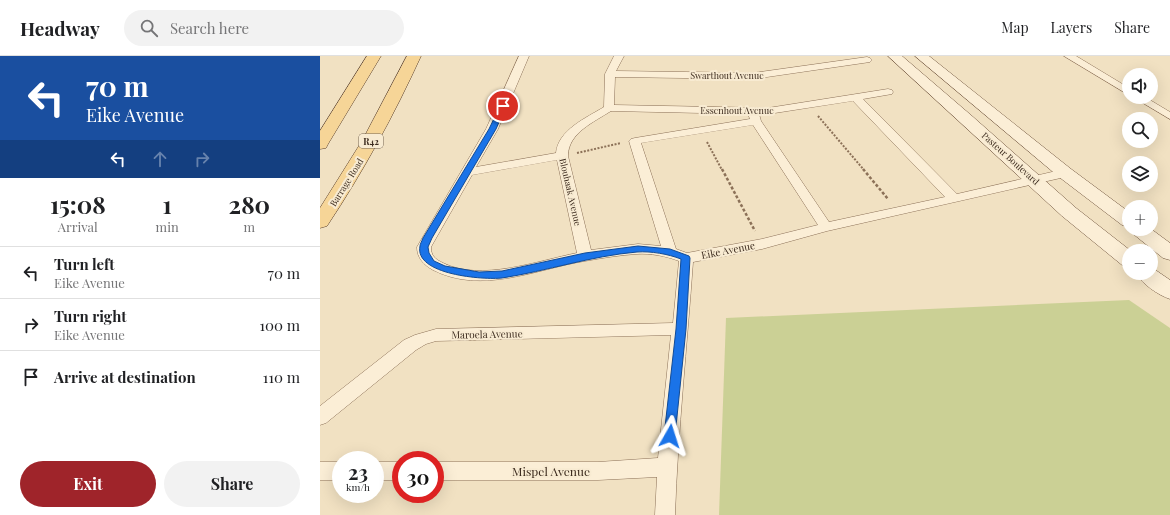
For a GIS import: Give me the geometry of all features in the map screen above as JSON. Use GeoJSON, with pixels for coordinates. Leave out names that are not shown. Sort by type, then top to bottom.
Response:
{"type":"FeatureCollection","features":[{"type":"Feature","properties":{"kind":"main road"},"geometry":{"type":"LineString","coordinates":[[320,144],[374,56]]}},
{"type":"Feature","properties":{"kind":"main road","name":"Barrage Road"},"geometry":{"type":"LineString","coordinates":[[320,222],[346,184],[374,135],[414,56]]}},
{"type":"Feature","properties":{"kind":"street","name":"Eike Avenue"},"geometry":{"type":"LineString","coordinates":[[524,56],[492,129],[424,247],[424,254],[431,263],[443,269],[462,274],[502,274],[585,256],[638,249],[678,255],[762,244],[826,227],[899,212],[1034,179],[1065,173]]}},
{"type":"Feature","properties":{"kind":"street"},"geometry":{"type":"LineString","coordinates":[[609,108],[610,74],[619,56]]}},
{"type":"Feature","properties":{"kind":"street","name":"Pasteur Boulevard"},"geometry":{"type":"LineString","coordinates":[[894,56],[1034,179],[1069,212],[1122,254]]}},
{"type":"Feature","properties":{"kind":"street"},"geometry":{"type":"LineString","coordinates":[[920,56],[1065,173],[1122,216]]}},
{"type":"Feature","properties":{"kind":"street"},"geometry":{"type":"LineString","coordinates":[[1069,56],[1122,88]]}},
{"type":"Feature","properties":{"kind":"street","name":"Swarthout Avenue"},"geometry":{"type":"LineString","coordinates":[[610,74],[760,76],[867,60]]}},
{"type":"Feature","properties":{"kind":"street"},"geometry":{"type":"LineString","coordinates":[[916,75],[939,71]]}},
{"type":"Feature","properties":{"kind":"street","name":"Essenhout Avenue"},"geometry":{"type":"LineString","coordinates":[[609,108],[754,116],[888,92]]}},
{"type":"Feature","properties":{"kind":"street"},"geometry":{"type":"LineString","coordinates":[[856,98],[955,199]]}},
{"type":"Feature","properties":{"kind":"street"},"geometry":{"type":"LineString","coordinates":[[1150,104],[1170,116]]}},
{"type":"Feature","properties":{"kind":"street","name":"Blouhaak Avenue"},"geometry":{"type":"LineString","coordinates":[[585,256],[575,207],[562,156],[562,148],[567,138],[609,108]]}},
{"type":"Feature","properties":{"kind":"street"},"geometry":{"type":"LineString","coordinates":[[665,515],[667,467],[681,329],[678,255],[635,140],[700,129],[754,116],[826,227]]}},
{"type":"Feature","properties":{"kind":"street"},"geometry":{"type":"LineString","coordinates":[[466,172],[562,156]]}},
{"type":"Feature","properties":{"kind":"street"},"geometry":{"type":"LineString","coordinates":[[1148,236],[1170,253]]}},
{"type":"Feature","properties":{"kind":"street"},"geometry":{"type":"LineString","coordinates":[[1155,280],[1170,291]]}},
{"type":"Feature","properties":{"kind":"street","name":"Maroela Avenue"},"geometry":{"type":"LineString","coordinates":[[320,417],[410,345],[429,336],[681,329]]}},
{"type":"Feature","properties":{"kind":"street","name":"Mispel Avenue"},"geometry":{"type":"LineString","coordinates":[[444,471],[598,471],[667,467]]}},
{"type":"Feature","properties":{"kind":"street"},"geometry":{"type":"LineString","coordinates":[[320,471],[332,471]]}},
{"type":"Feature","properties":{"kind":"path"},"geometry":{"type":"LineString","coordinates":[[810,105],[899,212]]}},
{"type":"Feature","properties":{"kind":"path"},"geometry":{"type":"LineString","coordinates":[[700,129],[762,244]]}},
{"type":"Feature","properties":{"kind":"path"},"geometry":{"type":"LineString","coordinates":[[562,156],[635,140]]}},
{"type":"Feature","properties":{"kind":"green space"},"geometry":{"type":"Polygon","coordinates":[[[1129,300],[1170,328],[1170,515],[719,515],[726,318],[1129,300]]]}},
{"type":"Feature","properties":{"kind":"route"},"geometry":{"type":"LineString","coordinates":[[503,106],[492,129],[427,238],[424,247],[424,254],[431,263],[443,269],[462,274],[479,276],[502,274],[585,256],[638,249],[670,252],[686,258],[681,329],[670,436]]}}]}
